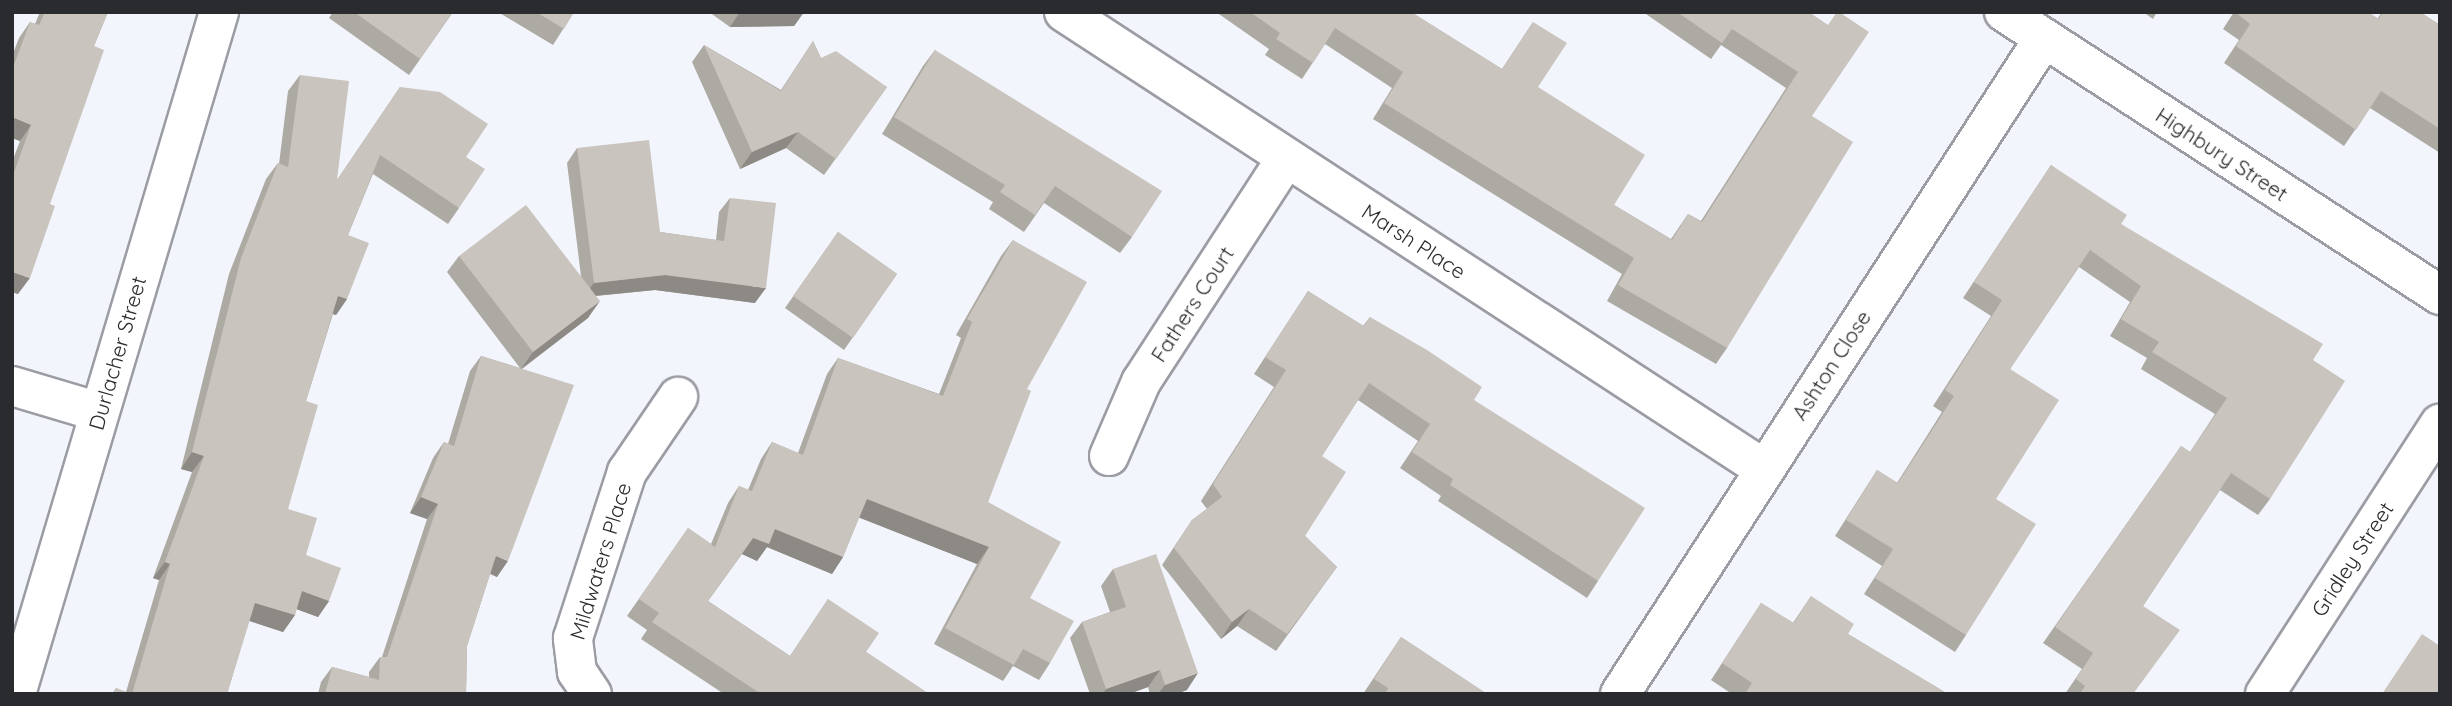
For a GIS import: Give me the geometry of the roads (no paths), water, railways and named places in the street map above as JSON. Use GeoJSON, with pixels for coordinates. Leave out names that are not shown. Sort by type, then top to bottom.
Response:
{"type":"FeatureCollection","features":[{"type":"Feature","properties":{"kind":"street","name":"Durlacher Street"},"geometry":{"type":"LineString","coordinates":[[16,694],[219,12]]}},
{"type":"Feature","properties":{"kind":"street","name":"Marsh Place"},"geometry":{"type":"LineString","coordinates":[[1064,12],[1764,469]]}},
{"type":"Feature","properties":{"kind":"street","name":"Highbury Street"},"geometry":{"type":"LineString","coordinates":[[2004,12],[2440,295]]}},
{"type":"Feature","properties":{"kind":"street","name":"Ashton Close"},"geometry":{"type":"LineString","coordinates":[[1620,694],[2044,38]]}},
{"type":"Feature","properties":{"kind":"street","name":"Fathers Court"},"geometry":{"type":"LineString","coordinates":[[1109,456],[1141,382],[1286,159]]}},
{"type":"Feature","properties":{"kind":"street"},"geometry":{"type":"LineString","coordinates":[[12,386],[99,412]]}},
{"type":"Feature","properties":{"kind":"street","name":"Mildwaters Place"},"geometry":{"type":"LineString","coordinates":[[592,694],[577,672],[573,638],[627,472],[678,397]]}},
{"type":"Feature","properties":{"kind":"street","name":"Gridley Street"},"geometry":{"type":"LineString","coordinates":[[2265,694],[2440,424]]}}]}
